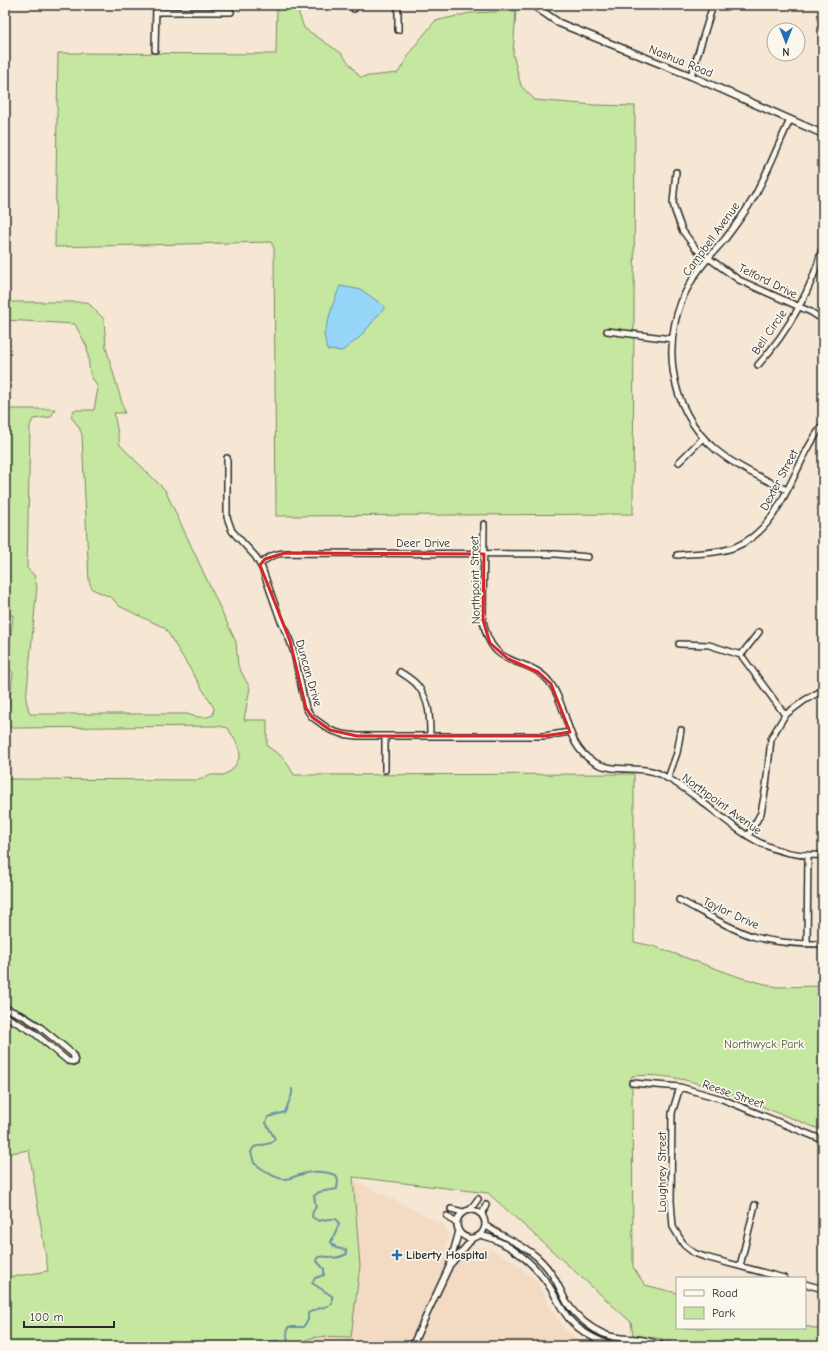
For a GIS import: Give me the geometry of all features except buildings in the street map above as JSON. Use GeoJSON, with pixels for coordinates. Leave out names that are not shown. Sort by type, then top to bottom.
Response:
{"type":"FeatureCollection","features":[{"type":"Feature","properties":{"kind":"street"},"geometry":{"type":"LineString","coordinates":[[155,50],[156,5]]}},
{"type":"Feature","properties":{"kind":"street"},"geometry":{"type":"LineString","coordinates":[[398,5],[398,30]]}},
{"type":"Feature","properties":{"kind":"street","name":"Nashua Road"},"geometry":{"type":"LineString","coordinates":[[533,5],[559,23],[692,76],[823,134]]}},
{"type":"Feature","properties":{"kind":"street"},"geometry":{"type":"LineString","coordinates":[[692,76],[713,5]]}},
{"type":"Feature","properties":{"kind":"street"},"geometry":{"type":"LineString","coordinates":[[156,12],[232,12]]}},
{"type":"Feature","properties":{"kind":"street","name":"Campbell Avenue"},"geometry":{"type":"LineString","coordinates":[[787,490],[742,468],[728,459],[703,438],[687,415],[678,394],[672,367],[671,353],[672,339],[682,299],[698,269],[726,237],[754,197],[790,120]]}},
{"type":"Feature","properties":{"kind":"street","name":"Telford Drive"},"geometry":{"type":"LineString","coordinates":[[676,172],[673,203],[678,222],[688,240],[696,249],[739,280],[799,306],[823,320]]}},
{"type":"Feature","properties":{"kind":"street","name":"Bell Circle"},"geometry":{"type":"LineString","coordinates":[[758,365],[775,345],[799,306],[812,280],[823,244]]}},
{"type":"Feature","properties":{"kind":"street"},"geometry":{"type":"LineString","coordinates":[[608,331],[672,339]]}},
{"type":"Feature","properties":{"kind":"street","name":"Dexter Street"},"geometry":{"type":"LineString","coordinates":[[677,555],[727,550],[750,538],[773,516],[783,499],[811,441],[823,425]]}},
{"type":"Feature","properties":{"kind":"street"},"geometry":{"type":"LineString","coordinates":[[679,462],[703,438]]}},
{"type":"Feature","properties":{"kind":"street","name":"Duncan Drive"},"geometry":{"type":"LineString","coordinates":[[227,458],[227,517],[232,531],[255,556],[260,565],[280,619],[290,641],[306,708],[312,717],[330,730],[342,734],[357,736],[544,736],[570,732]]}},
{"type":"Feature","properties":{"kind":"street","name":"Northpoint Street"},"geometry":{"type":"LineString","coordinates":[[484,524],[483,620],[490,643],[498,652],[508,659],[538,672],[551,684],[557,695],[576,745],[584,755],[594,763],[604,766],[634,770]]}},
{"type":"Feature","properties":{"kind":"street","name":"Deer Drive"},"geometry":{"type":"LineString","coordinates":[[260,565],[265,559],[271,556],[285,553],[556,554],[588,557]]}},
{"type":"Feature","properties":{"kind":"street"},"geometry":{"type":"LineString","coordinates":[[741,655],[759,632]]}},
{"type":"Feature","properties":{"kind":"street"},"geometry":{"type":"LineString","coordinates":[[679,644],[709,645],[741,655],[785,715]]}},
{"type":"Feature","properties":{"kind":"street"},"geometry":{"type":"LineString","coordinates":[[400,672],[417,684],[422,691],[429,713],[430,736]]}},
{"type":"Feature","properties":{"kind":"street"},"geometry":{"type":"LineString","coordinates":[[748,836],[761,814],[766,786],[771,739],[785,715],[805,700],[823,690]]}},
{"type":"Feature","properties":{"kind":"street"},"geometry":{"type":"LineString","coordinates":[[668,778],[677,753],[681,730]]}},
{"type":"Feature","properties":{"kind":"street"},"geometry":{"type":"LineString","coordinates":[[385,736],[385,770]]}},
{"type":"Feature","properties":{"kind":"street","name":"Northpoint Avenue"},"geometry":{"type":"LineString","coordinates":[[634,770],[651,771],[668,778],[680,785],[761,844],[778,851],[808,855],[823,855]]}},
{"type":"Feature","properties":{"kind":"street"},"geometry":{"type":"LineString","coordinates":[[807,943],[808,855]]}},
{"type":"Feature","properties":{"kind":"street","name":"Taylor Drive"},"geometry":{"type":"LineString","coordinates":[[679,900],[754,936],[770,940],[823,944]]}},
{"type":"Feature","properties":{"kind":"street"},"geometry":{"type":"LineString","coordinates":[[5,1008],[23,1016],[39,1026],[73,1054],[75,1062],[68,1061],[33,1032],[5,1016]]}},
{"type":"Feature","properties":{"kind":"street","name":"Reese Street"},"geometry":{"type":"LineString","coordinates":[[632,1083],[680,1087],[722,1098],[823,1140]]}},
{"type":"Feature","properties":{"kind":"street","name":"Loughrey Street"},"geometry":{"type":"LineString","coordinates":[[680,1087],[672,1113],[671,1201],[673,1228],[684,1245],[694,1253],[780,1277]]}},
{"type":"Feature","properties":{"kind":"street"},"geometry":{"type":"LineString","coordinates":[[470,1210],[478,1200]]}},
{"type":"Feature","properties":{"kind":"street"},"geometry":{"type":"LineString","coordinates":[[482,1215],[486,1205]]}},
{"type":"Feature","properties":{"kind":"street"},"geometry":{"type":"LineString","coordinates":[[740,1266],[755,1205]]}},
{"type":"Feature","properties":{"kind":"street"},"geometry":{"type":"LineString","coordinates":[[451,1209],[463,1212],[470,1210],[477,1211],[482,1215],[486,1225],[521,1245],[537,1257],[558,1285],[566,1303],[578,1316],[592,1327],[605,1335],[618,1339],[638,1339],[655,1342],[664,1346]]}},
{"type":"Feature","properties":{"kind":"street"},"geometry":{"type":"LineString","coordinates":[[457,1224],[463,1212]]}},
{"type":"Feature","properties":{"kind":"street"},"geometry":{"type":"LineString","coordinates":[[447,1216],[457,1224],[460,1231],[466,1237],[473,1238]]}},
{"type":"Feature","properties":{"kind":"street"},"geometry":{"type":"LineString","coordinates":[[449,1267],[473,1238],[480,1235],[486,1225]]}},
{"type":"Feature","properties":{"kind":"street"},"geometry":{"type":"LineString","coordinates":[[412,1346],[449,1267],[460,1231]]}},
{"type":"Feature","properties":{"kind":"street"},"geometry":{"type":"LineString","coordinates":[[480,1235],[493,1239],[517,1252],[531,1263],[542,1275],[570,1320],[583,1331],[599,1341],[614,1346]]}},
{"type":"Feature","properties":{"kind":"street"},"geometry":{"type":"LineString","coordinates":[[806,1284],[823,1287]]}},
{"type":"Feature","properties":{"kind":"highlighted area"},"geometry":{"type":"Polygon","coordinates":[[[285,553],[484,554],[483,620],[490,643],[508,659],[538,672],[551,684],[570,732],[544,736],[357,736],[330,730],[312,717],[306,708],[290,641],[260,565],[265,559],[285,553]]]}},
{"type":"Feature","properties":{"kind":"shaded area","name":"Liberty Hospital"},"geometry":{"type":"Polygon","coordinates":[[[323,1164],[444,1225],[448,1233],[448,1239],[445,1247],[465,1256],[472,1247],[486,1247],[510,1259],[535,1280],[551,1310],[564,1328],[585,1346],[288,1346],[323,1164]]]}},
{"type":"Feature","properties":{"kind":"green space"},"geometry":{"type":"Polygon","coordinates":[[[277,5],[296,5],[304,28],[341,53],[360,77],[398,73],[413,48],[435,21],[470,13],[516,11],[513,54],[521,86],[535,100],[594,105],[635,106],[633,514],[276,516],[274,248],[271,242],[55,247],[58,53],[276,54],[277,5]]]}},
{"type":"Feature","properties":{"kind":"green space","name":"Northwyck Park"},"geometry":{"type":"Polygon","coordinates":[[[5,302],[87,302],[104,319],[106,348],[125,413],[114,413],[120,445],[165,490],[236,642],[238,666],[250,688],[244,720],[267,720],[267,746],[284,758],[294,775],[634,774],[634,942],[653,946],[742,978],[777,987],[823,986],[823,1119],[819,1129],[736,1096],[693,1082],[663,1076],[632,1076],[633,1267],[645,1285],[676,1293],[676,1329],[806,1329],[806,1326],[823,1330],[823,1346],[679,1346],[663,1339],[633,1335],[631,1322],[488,1193],[353,1177],[360,1266],[351,1337],[315,1337],[301,1342],[296,1346],[5,1346],[5,1278],[48,1271],[29,1150],[5,1154],[5,779],[199,780],[209,775],[223,775],[231,771],[240,756],[239,747],[228,728],[218,726],[13,728],[5,724],[5,711],[9,708],[13,673],[8,667],[5,659],[6,650],[10,644],[13,615],[5,615],[5,409],[55,409],[51,417],[33,419],[30,426],[27,568],[34,575],[37,587],[26,700],[30,714],[187,714],[203,717],[213,715],[214,708],[165,628],[119,606],[112,598],[92,589],[89,581],[82,435],[79,427],[71,417],[74,410],[94,410],[98,388],[90,374],[87,347],[75,324],[5,320],[5,302]]]}},
{"type":"Feature","properties":{"kind":"water"},"geometry":{"type":"Polygon","coordinates":[[[340,286],[362,290],[385,307],[359,338],[342,351],[327,350],[324,334],[340,286]]]}},
{"type":"Feature","properties":{"kind":"waterway"},"geometry":{"type":"LineString","coordinates":[[262,1346],[272,1341],[279,1341],[283,1344],[288,1343],[288,1327],[303,1327],[308,1320],[308,1313],[332,1304],[332,1296],[312,1283],[315,1278],[324,1275],[324,1269],[316,1260],[318,1257],[322,1256],[334,1258],[347,1254],[346,1250],[336,1248],[331,1242],[339,1224],[336,1219],[319,1221],[312,1217],[313,1211],[316,1207],[314,1196],[319,1192],[337,1189],[338,1181],[336,1175],[322,1172],[312,1172],[284,1179],[272,1175],[254,1163],[251,1152],[254,1147],[271,1143],[275,1139],[266,1123],[268,1117],[285,1112],[292,1094],[292,1089]]}},
{"type":"Feature","properties":{"kind":"place","name":"Liberty Hospital"},"geometry":{"type":"Point","coordinates":[397,1255]}}]}
